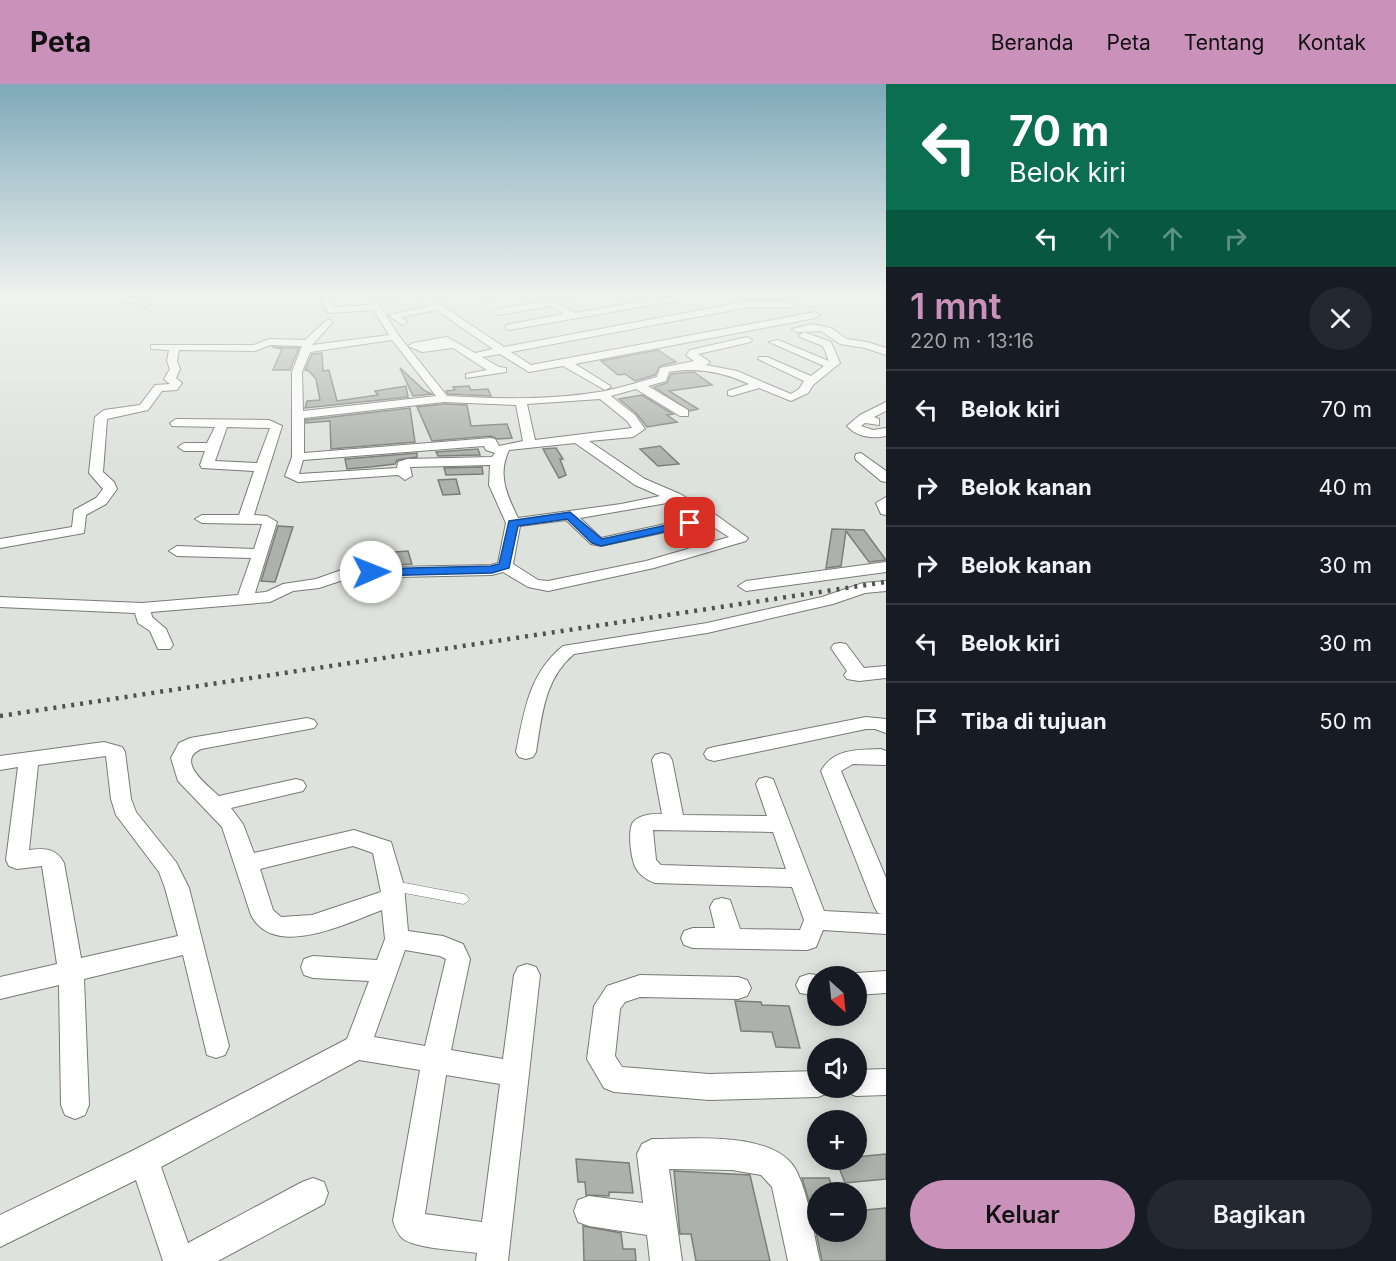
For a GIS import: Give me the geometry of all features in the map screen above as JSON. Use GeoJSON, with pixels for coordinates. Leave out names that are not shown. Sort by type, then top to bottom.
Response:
{"type":"FeatureCollection","features":[{"type":"Feature","properties":{"kind":"street"},"geometry":{"type":"LineString","coordinates":[[0,544],[79,530],[79,513],[102,501],[110,489],[109,485],[96,473],[101,417],[108,413],[144,408],[159,387],[173,388],[176,383],[170,379],[176,369],[172,364],[173,352]]}},
{"type":"Feature","properties":{"kind":"street"},"geometry":{"type":"LineString","coordinates":[[305,352],[297,372],[298,457],[292,476],[298,478],[405,476],[403,465],[407,463],[500,456]]}},
{"type":"Feature","properties":{"kind":"street"},"geometry":{"type":"LineString","coordinates":[[406,352],[444,399]]}},
{"type":"Feature","properties":{"kind":"street"},"geometry":{"type":"LineString","coordinates":[[466,352],[497,371]]}},
{"type":"Feature","properties":{"kind":"street"},"geometry":{"type":"LineString","coordinates":[[472,356],[496,352]]}},
{"type":"Feature","properties":{"kind":"street"},"geometry":{"type":"LineString","coordinates":[[503,352],[529,369],[617,352]]}},
{"type":"Feature","properties":{"kind":"street"},"geometry":{"type":"LineString","coordinates":[[299,415],[444,399],[521,403],[562,400],[639,386],[662,379],[664,370],[695,366],[705,362],[691,355],[694,352]]}},
{"type":"Feature","properties":{"kind":"street"},"geometry":{"type":"LineString","coordinates":[[798,352],[832,366]]}},
{"type":"Feature","properties":{"kind":"street"},"geometry":{"type":"LineString","coordinates":[[771,405],[804,391],[812,380],[832,366],[835,363],[829,352]]}},
{"type":"Feature","properties":{"kind":"street"},"geometry":{"type":"LineString","coordinates":[[763,359],[812,380]]}},
{"type":"Feature","properties":{"kind":"street"},"geometry":{"type":"LineString","coordinates":[[505,566],[512,526],[496,485],[500,456],[504,447],[633,433],[639,429],[603,391],[564,362]]}},
{"type":"Feature","properties":{"kind":"street"},"geometry":{"type":"LineString","coordinates":[[470,376],[524,365]]}},
{"type":"Feature","properties":{"kind":"street"},"geometry":{"type":"LineString","coordinates":[[695,366],[733,373],[791,398]]}},
{"type":"Feature","properties":{"kind":"street"},"geometry":{"type":"LineString","coordinates":[[732,393],[760,384]]}},
{"type":"Feature","properties":{"kind":"street"},"geometry":{"type":"LineString","coordinates":[[639,386],[684,413]]}},
{"type":"Feature","properties":{"kind":"street"},"geometry":{"type":"LineString","coordinates":[[521,403],[530,444]]}},
{"type":"Feature","properties":{"kind":"street"},"geometry":{"type":"LineString","coordinates":[[886,406],[853,426],[859,431],[877,435],[886,432]]}},
{"type":"Feature","properties":{"kind":"street"},"geometry":{"type":"LineString","coordinates":[[864,418],[886,425]]}},
{"type":"Feature","properties":{"kind":"street"},"geometry":{"type":"LineString","coordinates":[[176,423],[276,426],[244,519]]}},
{"type":"Feature","properties":{"kind":"street"},"geometry":{"type":"LineString","coordinates":[[222,424],[206,463],[210,466],[262,467]]}},
{"type":"Feature","properties":{"kind":"street"},"geometry":{"type":"LineString","coordinates":[[203,592],[270,597],[289,586],[319,583],[347,573],[492,570],[505,566],[534,584],[548,586],[649,565],[742,539],[675,497],[640,482],[579,440]]}},
{"type":"Feature","properties":{"kind":"street"},"geometry":{"type":"LineString","coordinates":[[298,457],[491,442],[490,447],[500,456]]}},
{"type":"Feature","properties":{"kind":"street"},"geometry":{"type":"LineString","coordinates":[[184,447],[212,447]]}},
{"type":"Feature","properties":{"kind":"street"},"geometry":{"type":"LineString","coordinates":[[861,458],[886,478]]}},
{"type":"Feature","properties":{"kind":"street"},"geometry":{"type":"LineString","coordinates":[[512,526],[675,497]]}},
{"type":"Feature","properties":{"kind":"street"},"geometry":{"type":"LineString","coordinates":[[886,501],[883,503],[886,511]]}},
{"type":"Feature","properties":{"kind":"street"},"geometry":{"type":"LineString","coordinates":[[570,516],[596,541],[601,542],[711,518]]}},
{"type":"Feature","properties":{"kind":"street"},"geometry":{"type":"LineString","coordinates":[[202,519],[262,519],[270,522],[246,596]]}},
{"type":"Feature","properties":{"kind":"street"},"geometry":{"type":"LineString","coordinates":[[512,526],[532,525]]}},
{"type":"Feature","properties":{"kind":"street"},"geometry":{"type":"LineString","coordinates":[[177,551],[260,554]]}},
{"type":"Feature","properties":{"kind":"street"},"geometry":{"type":"LineString","coordinates":[[746,586],[886,567]]}},
{"type":"Feature","properties":{"kind":"street"},"geometry":{"type":"LineString","coordinates":[[526,752],[537,691],[556,659],[569,650],[707,628],[827,601],[863,588],[886,586]]}},
{"type":"Feature","properties":{"kind":"street"},"geometry":{"type":"LineString","coordinates":[[0,602],[142,608],[246,596]]}},
{"type":"Feature","properties":{"kind":"street"},"geometry":{"type":"LineString","coordinates":[[142,608],[144,619],[158,629],[164,645]]}},
{"type":"Feature","properties":{"kind":"street"},"geometry":{"type":"LineString","coordinates":[[840,648],[856,675],[886,672]]}},
{"type":"Feature","properties":{"kind":"street"},"geometry":{"type":"LineString","coordinates":[[714,754],[882,719]]}},
{"type":"Feature","properties":{"kind":"street"},"geometry":{"type":"LineString","coordinates":[[307,724],[197,743],[186,748],[181,758],[185,776],[215,804],[232,824],[263,915],[276,927],[312,925],[392,891]]}},
{"type":"Feature","properties":{"kind":"street"},"geometry":{"type":"LineString","coordinates":[[0,763],[104,748],[115,752],[121,799],[127,815],[168,868],[177,888],[216,1046]]}},
{"type":"Feature","properties":{"kind":"street"},"geometry":{"type":"LineString","coordinates":[[886,758],[881,756],[844,759],[835,763],[831,771],[886,906]]}},
{"type":"Feature","properties":{"kind":"street"},"geometry":{"type":"LineString","coordinates":[[29,759],[8,862],[45,857],[52,860],[71,971],[75,1105]]}},
{"type":"Feature","properties":{"kind":"street"},"geometry":{"type":"LineString","coordinates":[[662,760],[674,822]]}},
{"type":"Feature","properties":{"kind":"street"},"geometry":{"type":"LineString","coordinates":[[693,938],[807,940],[816,920],[766,784]]}},
{"type":"Feature","properties":{"kind":"street"},"geometry":{"type":"LineString","coordinates":[[215,804],[296,786]]}},
{"type":"Feature","properties":{"kind":"street"},"geometry":{"type":"LineString","coordinates":[[781,824],[649,822],[641,827],[645,863],[655,874],[801,878]]}},
{"type":"Feature","properties":{"kind":"street"},"geometry":{"type":"LineString","coordinates":[[247,863],[354,838],[383,848],[392,891],[397,939],[357,1047]]}},
{"type":"Feature","properties":{"kind":"street"},"geometry":{"type":"LineString","coordinates":[[722,907],[730,938]]}},
{"type":"Feature","properties":{"kind":"street"},"geometry":{"type":"LineString","coordinates":[[816,920],[886,924]]}},
{"type":"Feature","properties":{"kind":"street"},"geometry":{"type":"LineString","coordinates":[[397,939],[443,946],[457,954],[450,999],[435,1061],[408,1221],[414,1228],[493,1251],[527,975]]}},
{"type":"Feature","properties":{"kind":"street"},"geometry":{"type":"LineString","coordinates":[[0,988],[192,943]]}},
{"type":"Feature","properties":{"kind":"street"},"geometry":{"type":"LineString","coordinates":[[313,968],[386,971]]}},
{"type":"Feature","properties":{"kind":"street"},"geometry":{"type":"LineString","coordinates":[[867,983],[886,982]]}},
{"type":"Feature","properties":{"kind":"street"},"geometry":{"type":"LineString","coordinates":[[738,988],[640,986],[616,994],[607,1006],[601,1059],[614,1078],[709,1087],[807,1084]]}},
{"type":"Feature","properties":{"kind":"street"},"geometry":{"type":"LineString","coordinates":[[0,1231],[144,1160],[357,1047],[516,1074]]}},
{"type":"Feature","properties":{"kind":"street"},"geometry":{"type":"LineString","coordinates":[[867,1083],[886,1082]]}},
{"type":"Feature","properties":{"kind":"street"},"geometry":{"type":"LineString","coordinates":[[666,1261],[652,1154],[713,1154],[762,1160],[771,1164],[786,1182],[804,1261]]}},
{"type":"Feature","properties":{"kind":"street"},"geometry":{"type":"LineString","coordinates":[[144,1160],[179,1261]]}},
{"type":"Feature","properties":{"kind":"street"},"geometry":{"type":"LineString","coordinates":[[186,1261],[313,1193]]}},
{"type":"Feature","properties":{"kind":"street"},"geometry":{"type":"LineString","coordinates":[[590,1211],[660,1221]]}},
{"type":"Feature","properties":{"kind":"lane"},"geometry":{"type":"LineString","coordinates":[[392,891],[463,899]]}},
{"type":"Feature","properties":{"kind":"building"},"geometry":{"type":"Polygon","coordinates":[[[281,352],[297,352],[290,370],[273,370],[281,352]]]}},
{"type":"Feature","properties":{"kind":"building"},"geometry":{"type":"Polygon","coordinates":[[[648,352],[661,352],[676,362],[660,366],[655,375],[635,381],[625,374],[618,375],[601,361],[648,352]]]}},
{"type":"Feature","properties":{"kind":"building"},"geometry":{"type":"Polygon","coordinates":[[[322,353],[323,371],[329,370],[337,401],[378,395],[375,391],[406,386],[408,397],[305,408],[307,401],[320,400],[316,379],[305,370],[312,354],[322,353]]]}},
{"type":"Feature","properties":{"kind":"building"},"geometry":{"type":"Polygon","coordinates":[[[400,368],[425,391],[432,394],[413,396],[400,368]]]}},
{"type":"Feature","properties":{"kind":"building"},"geometry":{"type":"Polygon","coordinates":[[[694,372],[712,385],[669,391],[698,409],[690,411],[654,387],[667,383],[671,374],[694,372]]]}},
{"type":"Feature","properties":{"kind":"building"},"geometry":{"type":"Polygon","coordinates":[[[469,386],[471,390],[488,389],[491,396],[448,394],[446,391],[455,390],[453,387],[469,386]]]}},
{"type":"Feature","properties":{"kind":"building"},"geometry":{"type":"Polygon","coordinates":[[[642,395],[673,414],[667,415],[677,422],[647,427],[636,413],[619,399],[642,395]]]}},
{"type":"Feature","properties":{"kind":"building"},"geometry":{"type":"Polygon","coordinates":[[[444,404],[467,405],[471,426],[507,424],[512,438],[497,439],[491,436],[432,441],[417,407],[444,404]]]}},
{"type":"Feature","properties":{"kind":"building"},"geometry":{"type":"Polygon","coordinates":[[[410,408],[415,442],[331,449],[330,421],[306,423],[306,420],[410,408]]]}},
{"type":"Feature","properties":{"kind":"building"},"geometry":{"type":"Polygon","coordinates":[[[660,446],[679,464],[658,466],[640,449],[660,446]]]}},
{"type":"Feature","properties":{"kind":"building"},"geometry":{"type":"Polygon","coordinates":[[[556,448],[563,459],[560,459],[566,475],[559,478],[543,449],[556,448]]]}},
{"type":"Feature","properties":{"kind":"building"},"geometry":{"type":"Polygon","coordinates":[[[478,449],[480,455],[438,456],[436,452],[478,449]]]}},
{"type":"Feature","properties":{"kind":"building"},"geometry":{"type":"Polygon","coordinates":[[[417,453],[417,457],[397,460],[395,464],[347,469],[345,459],[417,453]]]}},
{"type":"Feature","properties":{"kind":"building"},"geometry":{"type":"Polygon","coordinates":[[[482,467],[483,474],[446,475],[444,468],[482,467]]]}},
{"type":"Feature","properties":{"kind":"building"},"geometry":{"type":"Polygon","coordinates":[[[456,479],[460,494],[443,495],[438,480],[456,479]]]}},
{"type":"Feature","properties":{"kind":"building"},"geometry":{"type":"Polygon","coordinates":[[[278,526],[293,527],[275,582],[261,581],[278,526]]]}},
{"type":"Feature","properties":{"kind":"building"},"geometry":{"type":"Polygon","coordinates":[[[832,529],[864,530],[886,560],[869,562],[846,531],[841,566],[826,568],[832,529]]]}},
{"type":"Feature","properties":{"kind":"building"},"geometry":{"type":"Polygon","coordinates":[[[408,551],[412,564],[398,565],[395,552],[408,551]]]}},
{"type":"Feature","properties":{"kind":"building"},"geometry":{"type":"Polygon","coordinates":[[[735,1001],[789,1006],[800,1048],[776,1047],[772,1032],[741,1031],[735,1001]]]}},
{"type":"Feature","properties":{"kind":"building"},"geometry":{"type":"Polygon","coordinates":[[[886,1154],[886,1179],[845,1182],[840,1170],[867,1170],[867,1156],[886,1154]]]}},
{"type":"Feature","properties":{"kind":"building"},"geometry":{"type":"Polygon","coordinates":[[[576,1159],[629,1163],[633,1193],[609,1192],[609,1196],[586,1195],[585,1182],[578,1182],[576,1159]]]}},
{"type":"Feature","properties":{"kind":"building"},"geometry":{"type":"Polygon","coordinates":[[[674,1171],[750,1175],[770,1261],[696,1261],[691,1234],[680,1234],[674,1171]]]}},
{"type":"Feature","properties":{"kind":"building"},"geometry":{"type":"Polygon","coordinates":[[[802,1178],[829,1178],[830,1182],[807,1182],[807,1195],[802,1178]]]}},
{"type":"Feature","properties":{"kind":"building"},"geometry":{"type":"Polygon","coordinates":[[[886,1208],[886,1261],[822,1261],[818,1242],[867,1242],[867,1210],[886,1208]]]}},
{"type":"Feature","properties":{"kind":"building"},"geometry":{"type":"Polygon","coordinates":[[[583,1226],[621,1233],[623,1249],[635,1249],[636,1261],[584,1261],[583,1226]]]}},
{"type":"Feature","properties":{"kind":"railway"},"geometry":{"type":"LineString","coordinates":[[0,716],[886,582]]}},
{"type":"Feature","properties":{"kind":"route"},"geometry":{"type":"LineString","coordinates":[[371,572],[492,570],[505,566],[513,523],[570,516],[596,541],[601,542],[690,523]]}}]}
